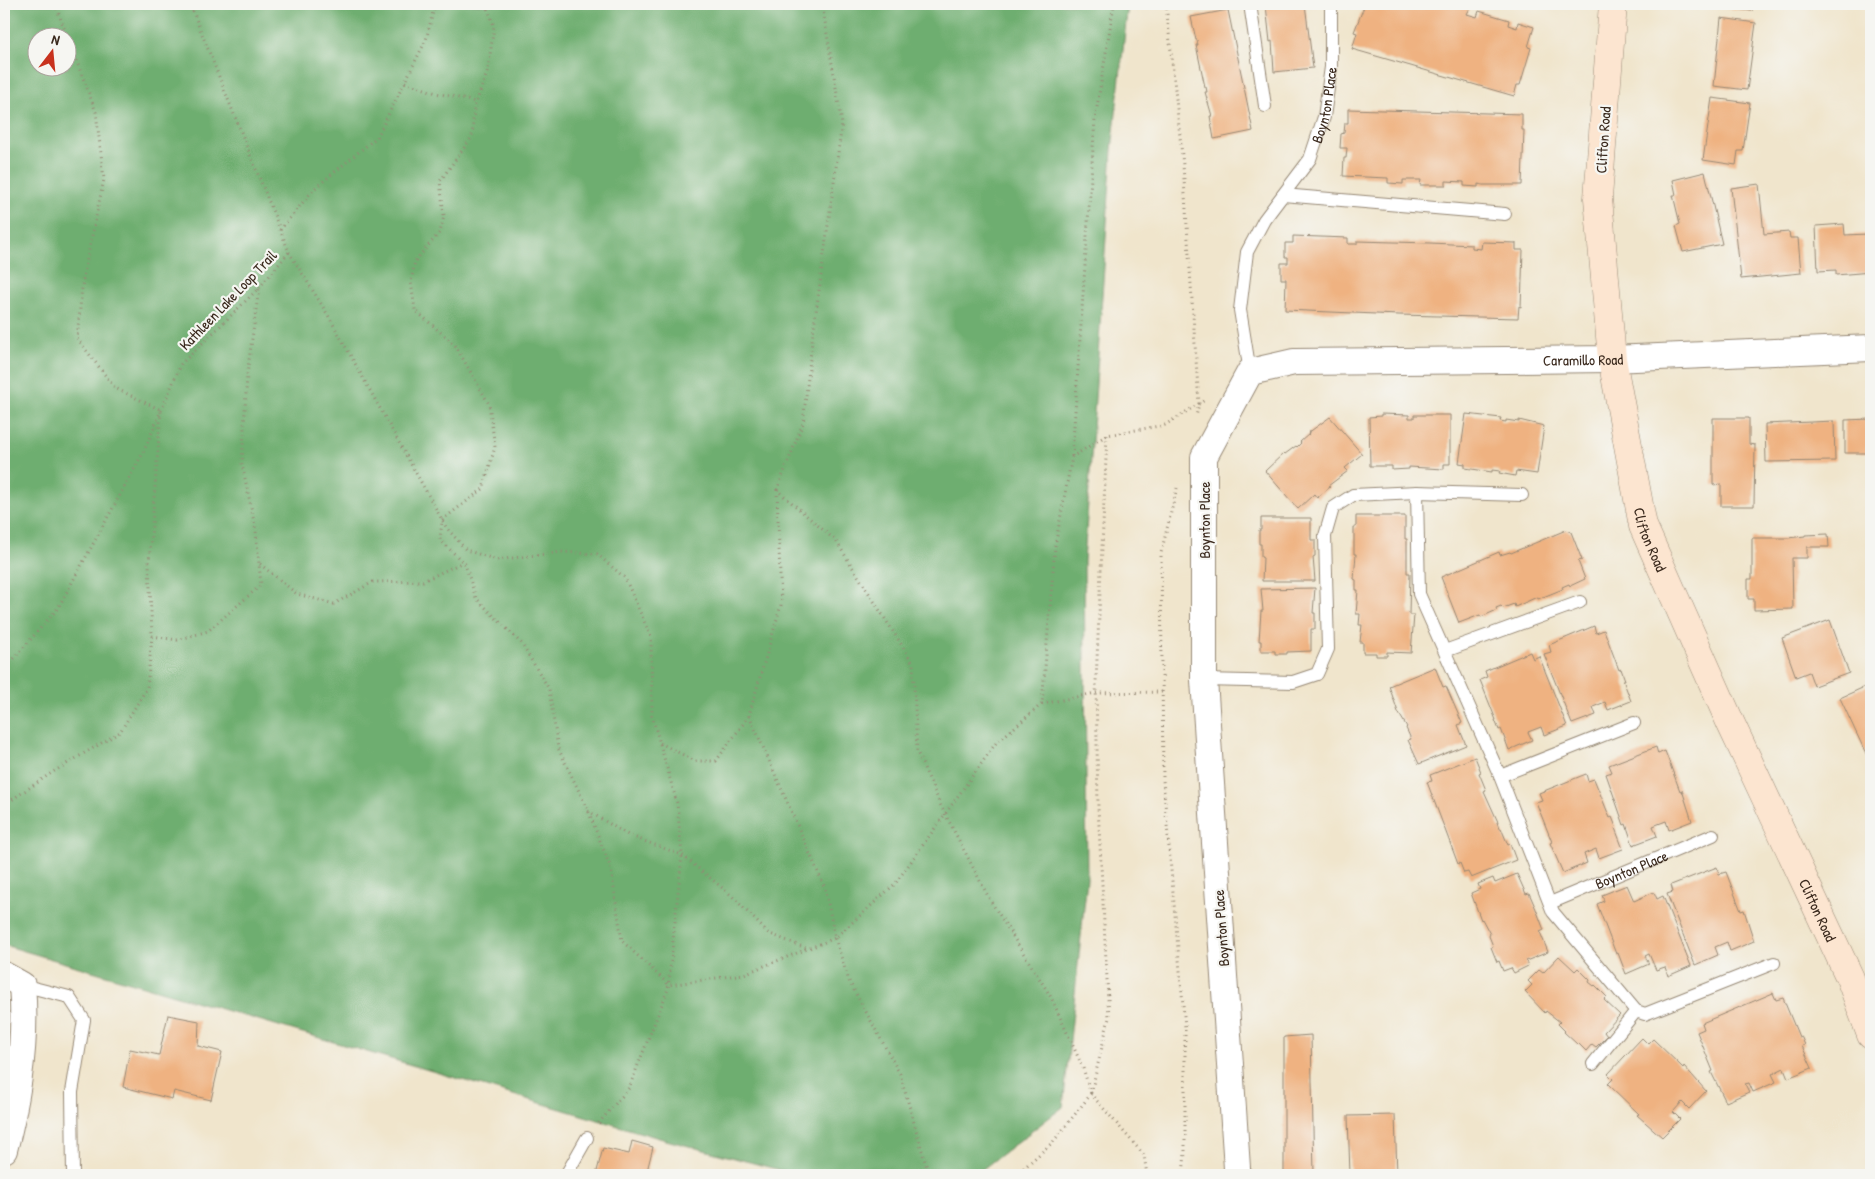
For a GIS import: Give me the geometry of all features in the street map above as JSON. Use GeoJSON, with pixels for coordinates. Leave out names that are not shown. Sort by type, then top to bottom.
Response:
{"type":"FeatureCollection","features":[{"type":"Feature","properties":{"kind":"main road","name":"Clifton Road"},"geometry":{"type":"LineString","coordinates":[[1613,4],[1598,198],[1612,359],[1644,526],[1732,724],[1850,978],[1871,1035]]}},
{"type":"Feature","properties":{"kind":"street","name":"Caramillo Road"},"geometry":{"type":"LineString","coordinates":[[1250,372],[1294,362],[1612,359],[1871,348]]}},
{"type":"Feature","properties":{"kind":"street","name":"Boynton Place"},"geometry":{"type":"LineString","coordinates":[[1236,1175],[1204,680],[1204,457],[1250,372]]}},
{"type":"Feature","properties":{"kind":"street"},"geometry":{"type":"LineString","coordinates":[[4,1150],[20,1074],[24,1012],[13,980]]}},
{"type":"Feature","properties":{"kind":"lane"},"geometry":{"type":"LineString","coordinates":[[1250,4],[1265,106]]}},
{"type":"Feature","properties":{"kind":"lane","name":"Boynton Place"},"geometry":{"type":"LineString","coordinates":[[1250,372],[1240,310],[1247,252],[1264,220],[1310,159],[1324,117],[1331,67],[1331,4]]}},
{"type":"Feature","properties":{"kind":"lane"},"geometry":{"type":"LineString","coordinates":[[1283,195],[1505,214]]}},
{"type":"Feature","properties":{"kind":"lane"},"geometry":{"type":"LineString","coordinates":[[1204,680],[1294,682],[1317,674],[1328,649],[1325,536],[1333,508],[1353,494],[1417,492],[1522,495]]}},
{"type":"Feature","properties":{"kind":"lane"},"geometry":{"type":"LineString","coordinates":[[1417,492],[1420,594],[1500,776],[1553,912],[1636,1011],[1645,1014],[1774,964]]}},
{"type":"Feature","properties":{"kind":"lane"},"geometry":{"type":"LineString","coordinates":[[1445,650],[1580,602]]}},
{"type":"Feature","properties":{"kind":"lane"},"geometry":{"type":"LineString","coordinates":[[1500,776],[1634,723]]}},
{"type":"Feature","properties":{"kind":"lane","name":"Boynton Place"},"geometry":{"type":"LineString","coordinates":[[1550,903],[1712,835]]}},
{"type":"Feature","properties":{"kind":"lane"},"geometry":{"type":"LineString","coordinates":[[13,980],[69,997],[84,1020],[72,1092],[73,1175]]}},
{"type":"Feature","properties":{"kind":"lane"},"geometry":{"type":"LineString","coordinates":[[1593,1064],[1636,1011]]}},
{"type":"Feature","properties":{"kind":"lane"},"geometry":{"type":"LineString","coordinates":[[566,1175],[587,1138]]}},
{"type":"Feature","properties":{"kind":"path"},"geometry":{"type":"LineString","coordinates":[[4,805],[53,772],[120,732],[148,688],[152,636],[148,563],[161,410],[115,388],[77,338],[83,278],[104,179],[96,112],[55,4]]}},
{"type":"Feature","properties":{"kind":"path","name":"Kathleen Lake Loop Trail"},"geometry":{"type":"LineString","coordinates":[[4,670],[58,608],[143,453],[181,364],[259,288],[289,252],[190,4]]}},
{"type":"Feature","properties":{"kind":"path"},"geometry":{"type":"LineString","coordinates":[[280,230],[314,189],[377,137],[426,40],[435,4]]}},
{"type":"Feature","properties":{"kind":"path"},"geometry":{"type":"LineString","coordinates":[[486,4],[494,26],[488,70],[476,102],[472,137],[440,181],[444,216],[440,232],[415,261],[411,282],[415,310],[455,345],[489,404],[495,447],[483,489],[442,520],[440,540],[465,564],[476,598],[521,642],[548,689],[558,748],[588,810],[611,869],[622,941],[669,985]]}},
{"type":"Feature","properties":{"kind":"path"},"geometry":{"type":"LineString","coordinates":[[660,743],[695,761],[716,761],[749,715],[781,605],[777,490],[803,423],[812,341],[842,124],[822,4]]}},
{"type":"Feature","properties":{"kind":"path"},"geometry":{"type":"LineString","coordinates":[[1042,704],[1056,546],[1072,457],[1095,119],[1114,4]]}},
{"type":"Feature","properties":{"kind":"path"},"geometry":{"type":"LineString","coordinates":[[405,82],[436,93],[476,102]]}},
{"type":"Feature","properties":{"kind":"path"},"geometry":{"type":"LineString","coordinates":[[289,252],[328,315],[446,527],[466,550],[497,560],[561,552],[597,554],[625,578],[651,637],[652,716],[677,804],[682,854],[669,985],[628,1088],[587,1138]]}},
{"type":"Feature","properties":{"kind":"path"},"geometry":{"type":"LineString","coordinates":[[152,636],[177,640],[208,631],[261,585],[256,531],[242,464],[246,375],[259,288]]}},
{"type":"Feature","properties":{"kind":"path"},"geometry":{"type":"LineString","coordinates":[[1072,457],[1107,435],[1165,425],[1207,398]]}},
{"type":"Feature","properties":{"kind":"path"},"geometry":{"type":"LineString","coordinates":[[1016,1175],[1053,1142],[1091,1094],[1109,1018],[1098,807],[1096,693],[1107,435]]}},
{"type":"Feature","properties":{"kind":"path"},"geometry":{"type":"LineString","coordinates":[[777,490],[836,541],[913,663],[917,752],[946,815],[990,900],[1051,997],[1083,1068],[1091,1094],[1144,1155],[1147,1175]]}},
{"type":"Feature","properties":{"kind":"path"},"geometry":{"type":"LineString","coordinates":[[259,564],[297,594],[334,604],[373,582],[422,580],[463,562]]}},
{"type":"Feature","properties":{"kind":"path"},"geometry":{"type":"LineString","coordinates":[[669,985],[744,974],[835,938],[895,884],[996,743],[1042,704],[1096,693],[1162,692]]}},
{"type":"Feature","properties":{"kind":"path"},"geometry":{"type":"LineString","coordinates":[[749,715],[825,888],[835,938],[849,981],[900,1074],[929,1175]]}},
{"type":"Feature","properties":{"kind":"path"},"geometry":{"type":"LineString","coordinates":[[588,810],[628,835],[682,854],[731,895],[768,933],[808,949]]}},
{"type":"Feature","properties":{"kind":"green space"},"geometry":{"type":"Polygon","coordinates":[[[4,4],[1128,4],[1112,150],[1084,561],[1087,879],[1063,1107],[975,1175],[799,1175],[666,1140],[4,945],[4,4]]]}},
{"type":"Feature","properties":{"kind":"building"},"geometry":{"type":"Polygon","coordinates":[[[1305,4],[1313,68],[1274,72],[1272,41],[1270,42],[1266,5],[1305,4]]]}},
{"type":"Feature","properties":{"kind":"building"},"geometry":{"type":"Polygon","coordinates":[[[1365,4],[1455,4],[1470,8],[1467,14],[1477,17],[1479,11],[1509,20],[1508,25],[1517,28],[1518,22],[1534,27],[1528,47],[1531,48],[1520,85],[1517,85],[1514,96],[1352,49],[1357,33],[1354,32],[1365,4]]]}},
{"type":"Feature","properties":{"kind":"building"},"geometry":{"type":"Polygon","coordinates":[[[1720,4],[1753,4],[1752,11],[1719,7],[1720,4]]]}},
{"type":"Feature","properties":{"kind":"building"},"geometry":{"type":"Polygon","coordinates":[[[1228,10],[1253,131],[1214,139],[1210,116],[1212,116],[1205,92],[1207,92],[1191,17],[1228,10]]]}},
{"type":"Feature","properties":{"kind":"building"},"geometry":{"type":"Polygon","coordinates":[[[1721,18],[1756,23],[1747,90],[1714,86],[1721,18]]]}},
{"type":"Feature","properties":{"kind":"building"},"geometry":{"type":"Polygon","coordinates":[[[1712,98],[1750,103],[1743,151],[1738,151],[1736,165],[1703,160],[1712,98]]]}},
{"type":"Feature","properties":{"kind":"building"},"geometry":{"type":"Polygon","coordinates":[[[1348,109],[1522,114],[1522,130],[1524,130],[1522,185],[1478,184],[1478,187],[1464,186],[1464,182],[1446,181],[1446,185],[1420,185],[1421,180],[1403,180],[1403,184],[1388,183],[1388,178],[1343,176],[1344,158],[1346,158],[1347,148],[1340,148],[1341,134],[1344,133],[1345,123],[1348,123],[1348,109]]]}},
{"type":"Feature","properties":{"kind":"building"},"geometry":{"type":"Polygon","coordinates":[[[1705,172],[1722,244],[1683,252],[1676,226],[1680,224],[1673,195],[1676,195],[1673,180],[1705,172]]]}},
{"type":"Feature","properties":{"kind":"building"},"geometry":{"type":"Polygon","coordinates":[[[1759,184],[1764,234],[1789,232],[1790,238],[1798,238],[1801,273],[1741,279],[1731,188],[1759,184]]]}},
{"type":"Feature","properties":{"kind":"building"},"geometry":{"type":"Polygon","coordinates":[[[1844,224],[1845,235],[1868,234],[1868,238],[1871,238],[1871,272],[1836,275],[1836,270],[1818,271],[1816,226],[1844,224]]]}},
{"type":"Feature","properties":{"kind":"building"},"geometry":{"type":"Polygon","coordinates":[[[1293,236],[1348,238],[1348,244],[1357,244],[1357,241],[1430,243],[1472,245],[1472,248],[1481,249],[1482,242],[1516,243],[1516,250],[1523,250],[1521,307],[1519,306],[1518,318],[1285,310],[1286,279],[1281,279],[1281,263],[1288,263],[1288,257],[1285,257],[1285,243],[1293,243],[1293,236]]]}},
{"type":"Feature","properties":{"kind":"building"},"geometry":{"type":"Polygon","coordinates":[[[1381,414],[1409,415],[1409,418],[1414,418],[1414,415],[1450,415],[1450,464],[1444,464],[1444,469],[1409,467],[1409,469],[1392,470],[1392,466],[1370,466],[1369,417],[1381,416],[1381,414]]]}},
{"type":"Feature","properties":{"kind":"building"},"geometry":{"type":"Polygon","coordinates":[[[1466,414],[1501,418],[1500,421],[1506,422],[1506,420],[1519,422],[1519,420],[1544,426],[1537,474],[1516,471],[1515,476],[1499,473],[1500,471],[1492,470],[1492,472],[1465,468],[1465,464],[1459,463],[1466,414]]]}},
{"type":"Feature","properties":{"kind":"building"},"geometry":{"type":"Polygon","coordinates":[[[1330,417],[1362,454],[1345,468],[1348,471],[1328,486],[1330,487],[1317,498],[1314,494],[1298,509],[1265,471],[1284,453],[1297,447],[1308,433],[1330,417]]]}},
{"type":"Feature","properties":{"kind":"building"},"geometry":{"type":"Polygon","coordinates":[[[1713,418],[1749,418],[1749,444],[1755,445],[1754,506],[1721,506],[1721,484],[1713,485],[1713,418]]]}},
{"type":"Feature","properties":{"kind":"building"},"geometry":{"type":"Polygon","coordinates":[[[1871,419],[1871,453],[1845,453],[1845,420],[1871,419]]]}},
{"type":"Feature","properties":{"kind":"building"},"geometry":{"type":"Polygon","coordinates":[[[1834,421],[1835,461],[1766,462],[1765,424],[1834,421]]]}},
{"type":"Feature","properties":{"kind":"building"},"geometry":{"type":"Polygon","coordinates":[[[1356,516],[1405,516],[1407,573],[1410,573],[1409,615],[1414,615],[1411,653],[1387,652],[1387,656],[1376,656],[1376,653],[1363,653],[1363,642],[1360,642],[1362,625],[1359,625],[1360,614],[1356,614],[1358,590],[1356,590],[1356,580],[1354,579],[1356,554],[1354,554],[1354,527],[1356,527],[1356,516]]]}},
{"type":"Feature","properties":{"kind":"building"},"geometry":{"type":"Polygon","coordinates":[[[1261,518],[1311,518],[1311,540],[1315,540],[1315,556],[1313,557],[1315,581],[1262,581],[1263,558],[1261,557],[1261,544],[1259,544],[1261,518]]]}},
{"type":"Feature","properties":{"kind":"building"},"geometry":{"type":"Polygon","coordinates":[[[1566,530],[1571,532],[1582,560],[1578,561],[1585,579],[1570,586],[1569,584],[1562,587],[1563,589],[1538,599],[1537,597],[1515,607],[1514,604],[1503,608],[1501,606],[1496,608],[1497,610],[1481,617],[1480,615],[1459,623],[1441,577],[1499,552],[1500,555],[1511,553],[1566,530]]]}},
{"type":"Feature","properties":{"kind":"building"},"geometry":{"type":"Polygon","coordinates":[[[1828,534],[1829,547],[1807,547],[1807,558],[1792,558],[1793,609],[1754,610],[1754,599],[1748,599],[1748,579],[1752,579],[1752,538],[1788,538],[1828,534]]]}},
{"type":"Feature","properties":{"kind":"building"},"geometry":{"type":"Polygon","coordinates":[[[1315,588],[1313,613],[1315,613],[1315,629],[1311,629],[1311,651],[1275,654],[1275,651],[1261,651],[1261,641],[1259,641],[1261,611],[1263,611],[1261,589],[1315,588]]]}},
{"type":"Feature","properties":{"kind":"building"},"geometry":{"type":"Polygon","coordinates":[[[1830,620],[1849,673],[1814,686],[1809,672],[1796,677],[1782,638],[1830,620]]]}},
{"type":"Feature","properties":{"kind":"building"},"geometry":{"type":"Polygon","coordinates":[[[1594,626],[1596,633],[1604,630],[1619,670],[1621,669],[1631,701],[1608,710],[1605,702],[1593,707],[1596,715],[1572,724],[1544,654],[1551,652],[1549,645],[1594,626]]]}},
{"type":"Feature","properties":{"kind":"building"},"geometry":{"type":"Polygon","coordinates":[[[1530,652],[1533,659],[1539,656],[1567,726],[1544,735],[1541,727],[1528,732],[1532,740],[1509,750],[1501,729],[1499,730],[1480,680],[1487,677],[1485,671],[1530,652]]]}},
{"type":"Feature","properties":{"kind":"building"},"geometry":{"type":"Polygon","coordinates":[[[1435,667],[1443,687],[1446,686],[1462,723],[1458,725],[1466,745],[1419,764],[1408,740],[1411,739],[1407,727],[1398,712],[1389,686],[1435,667]]]}},
{"type":"Feature","properties":{"kind":"building"},"geometry":{"type":"Polygon","coordinates":[[[1871,684],[1871,756],[1868,758],[1840,698],[1871,684]]]}},
{"type":"Feature","properties":{"kind":"building"},"geometry":{"type":"Polygon","coordinates":[[[1656,747],[1658,754],[1665,751],[1680,791],[1682,790],[1692,821],[1669,830],[1666,821],[1653,826],[1657,836],[1633,845],[1606,774],[1612,772],[1609,765],[1656,747]]]}},
{"type":"Feature","properties":{"kind":"building"},"geometry":{"type":"Polygon","coordinates":[[[1475,757],[1486,790],[1484,791],[1499,828],[1501,828],[1508,845],[1510,844],[1516,860],[1471,878],[1468,872],[1464,873],[1460,863],[1458,864],[1427,782],[1432,781],[1430,775],[1475,757]]]}},
{"type":"Feature","properties":{"kind":"building"},"geometry":{"type":"Polygon","coordinates":[[[1586,774],[1588,781],[1594,779],[1610,818],[1612,817],[1623,849],[1599,858],[1596,849],[1584,854],[1587,863],[1563,873],[1536,802],[1542,800],[1539,793],[1586,774]]]}},
{"type":"Feature","properties":{"kind":"building"},"geometry":{"type":"Polygon","coordinates":[[[1717,867],[1719,874],[1726,872],[1741,911],[1744,910],[1754,941],[1730,951],[1727,942],[1715,947],[1718,955],[1695,965],[1667,894],[1673,892],[1671,885],[1717,867]]]}},
{"type":"Feature","properties":{"kind":"building"},"geometry":{"type":"Polygon","coordinates":[[[1517,874],[1526,894],[1529,893],[1536,909],[1544,930],[1540,932],[1548,952],[1526,961],[1528,966],[1514,973],[1511,968],[1503,971],[1499,961],[1497,962],[1491,947],[1493,946],[1490,934],[1481,920],[1471,893],[1480,889],[1478,884],[1493,878],[1495,883],[1517,874]]]}},
{"type":"Feature","properties":{"kind":"building"},"geometry":{"type":"Polygon","coordinates":[[[1627,885],[1634,901],[1654,892],[1657,899],[1663,896],[1691,966],[1668,976],[1665,967],[1656,970],[1649,954],[1645,956],[1649,964],[1626,974],[1618,953],[1616,954],[1597,904],[1604,901],[1602,895],[1627,885]]]}},
{"type":"Feature","properties":{"kind":"building"},"geometry":{"type":"Polygon","coordinates":[[[1559,956],[1575,971],[1578,968],[1590,980],[1589,982],[1595,985],[1607,997],[1604,1000],[1620,1015],[1604,1032],[1607,1036],[1596,1047],[1592,1044],[1586,1051],[1564,1032],[1558,1024],[1560,1022],[1546,1011],[1545,1013],[1525,992],[1532,985],[1528,981],[1539,970],[1543,973],[1559,956]]]}},
{"type":"Feature","properties":{"kind":"building"},"geometry":{"type":"Polygon","coordinates":[[[1773,993],[1776,1000],[1783,998],[1799,1037],[1801,1036],[1805,1045],[1802,1046],[1812,1068],[1788,1078],[1784,1068],[1772,1074],[1776,1082],[1753,1092],[1749,1083],[1745,1084],[1749,1092],[1726,1102],[1711,1072],[1713,1071],[1697,1032],[1704,1029],[1702,1023],[1773,993]]]}},
{"type":"Feature","properties":{"kind":"building"},"geometry":{"type":"Polygon","coordinates":[[[168,1015],[199,1021],[198,1046],[222,1052],[211,1100],[174,1091],[172,1099],[123,1087],[130,1049],[159,1055],[168,1015]]]}},
{"type":"Feature","properties":{"kind":"building"},"geometry":{"type":"Polygon","coordinates":[[[1311,1035],[1314,1175],[1284,1175],[1284,1037],[1311,1035]]]}},
{"type":"Feature","properties":{"kind":"building"},"geometry":{"type":"Polygon","coordinates":[[[1642,1038],[1648,1044],[1653,1039],[1683,1068],[1684,1066],[1706,1091],[1689,1109],[1682,1102],[1673,1112],[1680,1119],[1662,1137],[1637,1115],[1639,1114],[1608,1084],[1613,1079],[1608,1074],[1642,1038]]]}},
{"type":"Feature","properties":{"kind":"building"},"geometry":{"type":"Polygon","coordinates":[[[1395,1115],[1397,1175],[1350,1175],[1348,1116],[1395,1115]]]}},
{"type":"Feature","properties":{"kind":"building"},"geometry":{"type":"Polygon","coordinates":[[[632,1141],[653,1147],[646,1175],[596,1175],[603,1148],[629,1154],[632,1141]]]}}]}
